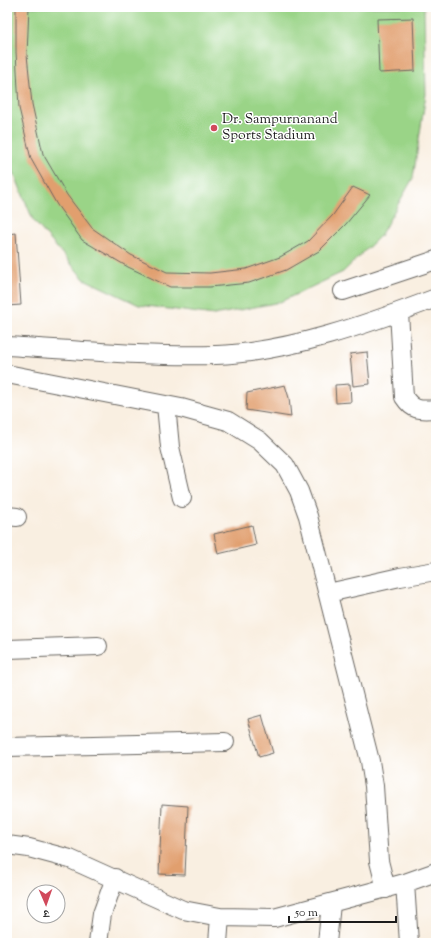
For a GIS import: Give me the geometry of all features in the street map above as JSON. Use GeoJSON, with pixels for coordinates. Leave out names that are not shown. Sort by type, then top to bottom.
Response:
{"type":"FeatureCollection","features":[{"type":"Feature","properties":{"kind":"street"},"geometry":{"type":"LineString","coordinates":[[343,291],[436,260]]}},
{"type":"Feature","properties":{"kind":"street"},"geometry":{"type":"LineString","coordinates":[[7,346],[157,354],[217,355],[277,347],[335,333],[436,298]]}},
{"type":"Feature","properties":{"kind":"street"},"geometry":{"type":"LineString","coordinates":[[399,312],[404,397],[410,406],[420,410],[436,409]]}},
{"type":"Feature","properties":{"kind":"street"},"geometry":{"type":"LineString","coordinates":[[7,374],[166,405],[228,422],[260,442],[285,465],[299,491],[308,516],[370,761],[374,786],[379,861],[386,889]]}},
{"type":"Feature","properties":{"kind":"street"},"geometry":{"type":"LineString","coordinates":[[166,405],[170,447],[182,498]]}},
{"type":"Feature","properties":{"kind":"street"},"geometry":{"type":"LineString","coordinates":[[328,594],[400,577],[436,571]]}},
{"type":"Feature","properties":{"kind":"street"},"geometry":{"type":"LineString","coordinates":[[7,649],[98,646]]}},
{"type":"Feature","properties":{"kind":"street"},"geometry":{"type":"LineString","coordinates":[[7,747],[225,742]]}},
{"type":"Feature","properties":{"kind":"street"},"geometry":{"type":"LineString","coordinates":[[7,845],[29,848],[70,859],[183,910],[220,917],[274,918],[386,889],[436,872]]}},
{"type":"Feature","properties":{"kind":"street"},"geometry":{"type":"LineString","coordinates":[[98,943],[102,914],[115,878]]}},
{"type":"Feature","properties":{"kind":"street"},"geometry":{"type":"LineString","coordinates":[[405,883],[409,943]]}},
{"type":"Feature","properties":{"kind":"street"},"geometry":{"type":"LineString","coordinates":[[327,943],[331,904]]}},
{"type":"Feature","properties":{"kind":"street"},"geometry":{"type":"LineString","coordinates":[[218,943],[220,917]]}},
{"type":"Feature","properties":{"kind":"green space","name":"Dr. Sampurnanand Sports Stadium"},"geometry":{"type":"Polygon","coordinates":[[[7,7],[424,7],[426,94],[413,178],[380,236],[343,272],[280,302],[214,315],[139,305],[84,279],[33,220],[10,163],[7,163],[7,7]]]}},
{"type":"Feature","properties":{"kind":"building"},"geometry":{"type":"Polygon","coordinates":[[[16,7],[29,7],[27,55],[32,104],[43,154],[67,195],[92,228],[131,255],[167,272],[210,273],[246,269],[280,257],[308,241],[333,215],[353,187],[370,195],[346,224],[319,251],[286,270],[249,283],[210,287],[170,287],[128,267],[82,240],[57,205],[31,159],[19,108],[16,52],[16,7]]]}},
{"type":"Feature","properties":{"kind":"building"},"geometry":{"type":"Polygon","coordinates":[[[413,18],[415,71],[379,73],[377,19],[413,18]]]}},
{"type":"Feature","properties":{"kind":"building"},"geometry":{"type":"Polygon","coordinates":[[[434,202],[436,202],[436,213],[435,213],[434,202]]]}},
{"type":"Feature","properties":{"kind":"building"},"geometry":{"type":"Polygon","coordinates":[[[16,233],[21,305],[7,306],[7,234],[16,233]]]}},
{"type":"Feature","properties":{"kind":"building"},"geometry":{"type":"Polygon","coordinates":[[[367,352],[370,384],[353,386],[350,354],[367,352]]]}},
{"type":"Feature","properties":{"kind":"building"},"geometry":{"type":"Polygon","coordinates":[[[350,384],[351,402],[336,403],[335,385],[350,384]]]}},
{"type":"Feature","properties":{"kind":"building"},"geometry":{"type":"Polygon","coordinates":[[[285,385],[289,398],[291,417],[246,410],[247,393],[285,385]]]}},
{"type":"Feature","properties":{"kind":"building"},"geometry":{"type":"Polygon","coordinates":[[[252,525],[256,545],[218,554],[214,534],[252,525]]]}},
{"type":"Feature","properties":{"kind":"building"},"geometry":{"type":"Polygon","coordinates":[[[262,715],[273,753],[259,757],[248,719],[262,715]]]}},
{"type":"Feature","properties":{"kind":"building"},"geometry":{"type":"Polygon","coordinates":[[[162,804],[188,806],[185,875],[159,874],[162,804]]]}},
{"type":"Feature","properties":{"kind":"place","name":"Dr. Sampurnanand Sports Stadium"},"geometry":{"type":"Point","coordinates":[214,128]}}]}
